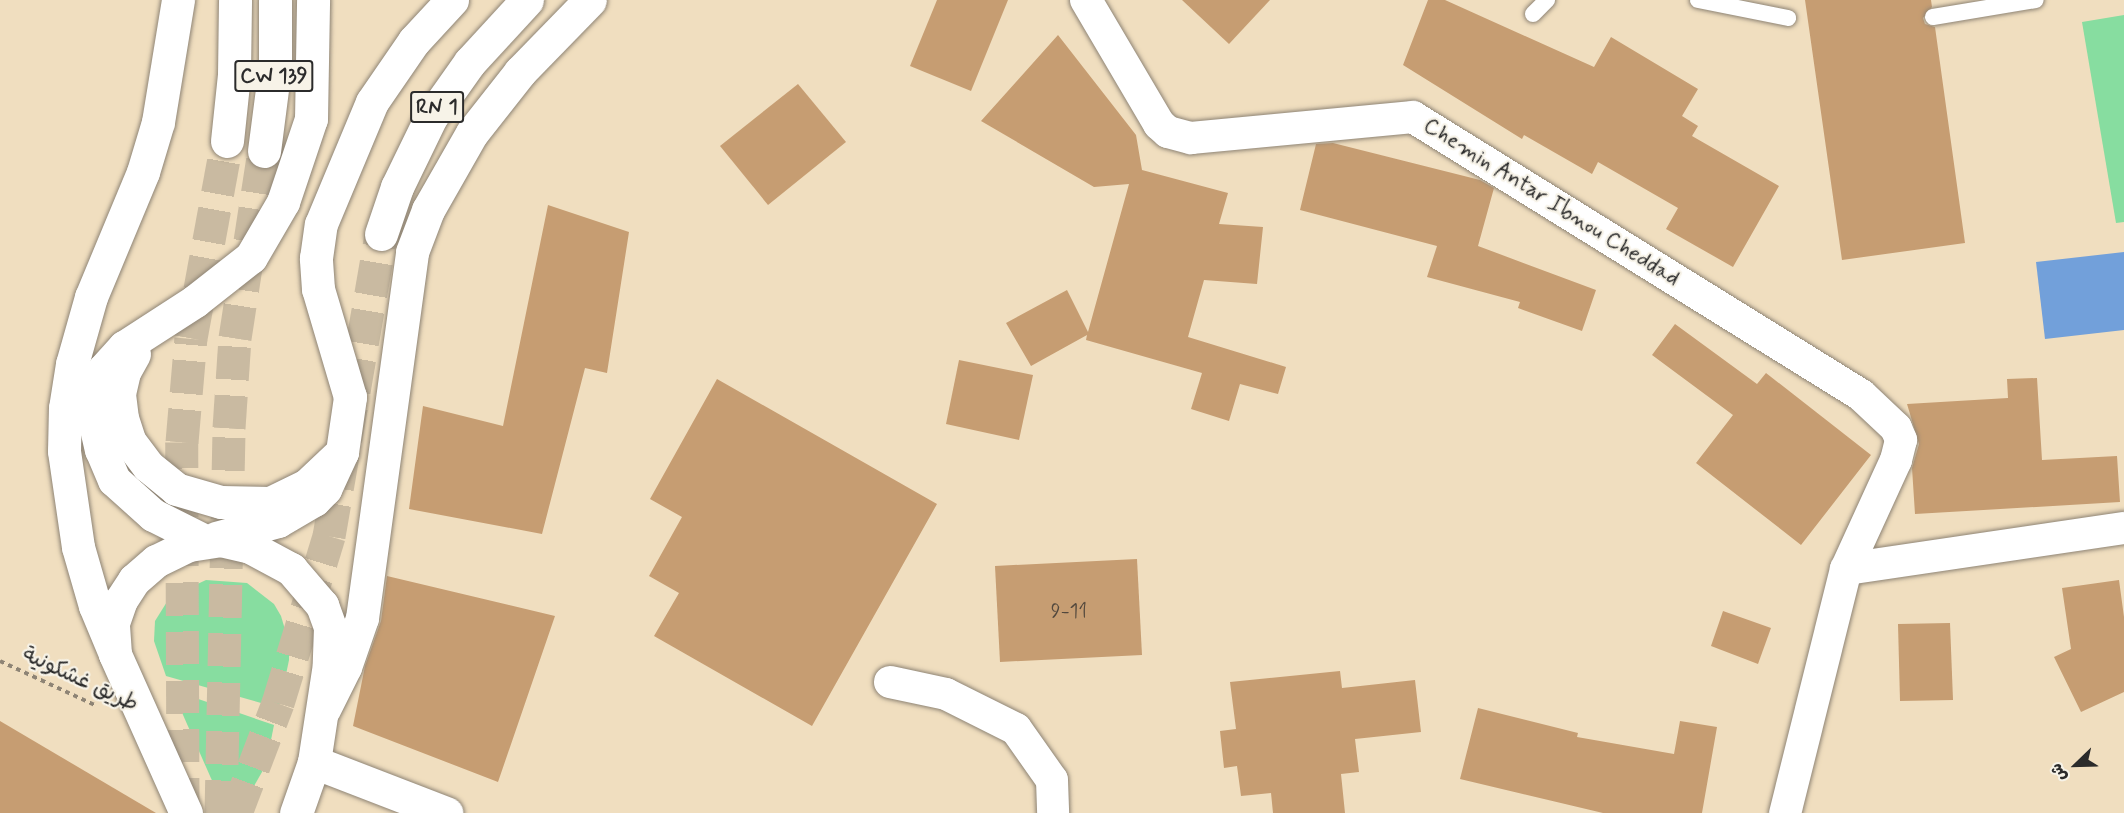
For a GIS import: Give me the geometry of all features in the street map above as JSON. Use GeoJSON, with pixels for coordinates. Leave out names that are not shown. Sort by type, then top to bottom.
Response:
{"type":"FeatureCollection","features":[{"type":"Feature","properties":{"kind":"main road"},"geometry":{"type":"LineString","coordinates":[[178,0],[158,122],[136,192],[91,297],[72,364],[65,408],[64,451],[78,547],[95,606],[147,729],[186,813]]}},
{"type":"Feature","properties":{"kind":"main road","name":"CW 139"},"geometry":{"type":"LineString","coordinates":[[227,141],[234,74],[235,0]]}},
{"type":"Feature","properties":{"kind":"main road","name":"CW 139"},"geometry":{"type":"LineString","coordinates":[[264,151],[275,66],[275,0]]}},
{"type":"Feature","properties":{"kind":"main road"},"geometry":{"type":"LineString","coordinates":[[296,809],[314,762],[324,709],[330,627],[322,605],[291,568],[271,557],[234,542],[206,541],[153,515],[114,480],[101,450],[94,419],[96,392],[104,369],[123,346],[221,282],[251,257],[283,202],[311,119],[313,0]]}},
{"type":"Feature","properties":{"kind":"main road"},"geometry":{"type":"LineString","coordinates":[[115,654],[113,623],[121,600],[134,580],[172,551],[278,520],[302,508],[325,489],[342,452],[350,396],[318,289],[316,258],[321,224],[372,102],[414,41],[452,0]]}},
{"type":"Feature","properties":{"kind":"main road","name":"RN 1"},"geometry":{"type":"LineString","coordinates":[[381,234],[397,187],[431,117],[470,62],[527,0]]}},
{"type":"Feature","properties":{"kind":"main road"},"geometry":{"type":"LineString","coordinates":[[324,709],[345,667],[362,618],[402,310],[416,242],[428,210],[472,133],[520,72],[590,0]]}},
{"type":"Feature","properties":{"kind":"main road"},"geometry":{"type":"LineString","coordinates":[[156,324],[124,372],[119,394],[122,418],[130,442],[148,466],[176,489],[221,502],[270,503],[307,485],[342,452]]}},
{"type":"Feature","properties":{"kind":"main road"},"geometry":{"type":"LineString","coordinates":[[314,762],[446,813]]}},
{"type":"Feature","properties":{"kind":"street","name":"Chemin Antar Ibnou Cheddad"},"geometry":{"type":"LineString","coordinates":[[1086,0],[1159,124],[1168,132],[1191,138],[1413,117],[1861,395],[1896,428],[1901,440],[1846,569]]}},
{"type":"Feature","properties":{"kind":"street"},"geometry":{"type":"LineString","coordinates":[[1785,813],[1846,569],[2124,528]]}},
{"type":"Feature","properties":{"kind":"street"},"geometry":{"type":"LineString","coordinates":[[890,682],[946,694],[1016,729],[1052,780],[1053,813]]}},
{"type":"Feature","properties":{"kind":"lane"},"geometry":{"type":"LineString","coordinates":[[1533,14],[1546,0]]}},
{"type":"Feature","properties":{"kind":"lane"},"geometry":{"type":"LineString","coordinates":[[1698,0],[1788,18]]}},
{"type":"Feature","properties":{"kind":"lane"},"geometry":{"type":"LineString","coordinates":[[1933,17],[2036,0]]}},
{"type":"Feature","properties":{"kind":"path","name":"طريق غشكونية"},"geometry":{"type":"LineString","coordinates":[[0,661],[147,729]]}},
{"type":"Feature","properties":{"kind":"green space"},"geometry":{"type":"Polygon","coordinates":[[[2124,15],[2124,222],[2116,223],[2082,22],[2124,15]]]}},
{"type":"Feature","properties":{"kind":"green space"},"geometry":{"type":"Polygon","coordinates":[[[206,580],[247,583],[274,604],[281,616],[289,643],[289,660],[279,708],[166,676],[154,641],[155,621],[170,597],[206,580]]]}},
{"type":"Feature","properties":{"kind":"green space"},"geometry":{"type":"Polygon","coordinates":[[[172,690],[274,725],[266,765],[254,786],[234,791],[214,785],[172,690]]]}},
{"type":"Feature","properties":{"kind":"water"},"geometry":{"type":"Polygon","coordinates":[[[2124,252],[2124,330],[2045,339],[2036,262],[2124,252]]]}},
{"type":"Feature","properties":{"kind":"building"},"geometry":{"type":"Polygon","coordinates":[[[937,0],[1008,0],[971,91],[910,66],[937,0]]]}},
{"type":"Feature","properties":{"kind":"building"},"geometry":{"type":"Polygon","coordinates":[[[1182,0],[1270,0],[1229,44],[1182,0]]]}},
{"type":"Feature","properties":{"kind":"building"},"geometry":{"type":"Polygon","coordinates":[[[1428,0],[1445,0],[1594,67],[1611,37],[1698,89],[1682,116],[1698,126],[1692,136],[1779,186],[1733,267],[1666,229],[1678,208],[1598,162],[1592,174],[1524,135],[1522,139],[1403,65],[1428,0]]]}},
{"type":"Feature","properties":{"kind":"building"},"geometry":{"type":"Polygon","coordinates":[[[1805,0],[1931,0],[1932,7],[1923,18],[1925,24],[1935,27],[1965,243],[1842,260],[1805,0]]]}},
{"type":"Feature","properties":{"kind":"building"},"geometry":{"type":"Polygon","coordinates":[[[1058,35],[1136,135],[1142,170],[1228,193],[1219,224],[1263,227],[1257,284],[1204,280],[1188,337],[1286,367],[1278,394],[1240,384],[1229,421],[1191,409],[1202,373],[1086,340],[1087,335],[1031,366],[1006,323],[1067,290],[1088,332],[1129,184],[1094,187],[981,121],[1058,35]]]}},
{"type":"Feature","properties":{"kind":"building"},"geometry":{"type":"Polygon","coordinates":[[[798,84],[846,142],[768,205],[720,146],[798,84]]]}},
{"type":"Feature","properties":{"kind":"building"},"geometry":{"type":"Polygon","coordinates":[[[1333,143],[1480,180],[1494,188],[1478,246],[1596,290],[1582,331],[1518,308],[1520,302],[1427,277],[1437,246],[1300,210],[1316,144],[1333,143]]]}},
{"type":"Feature","properties":{"kind":"building"},"geometry":{"type":"Polygon","coordinates":[[[548,205],[629,232],[607,373],[585,368],[542,534],[409,509],[423,406],[503,426],[548,205]]]}},
{"type":"Feature","properties":{"kind":"building"},"geometry":{"type":"Polygon","coordinates":[[[1675,324],[1757,384],[1766,373],[1871,455],[1801,545],[1696,463],[1733,415],[1652,355],[1675,324]]]}},
{"type":"Feature","properties":{"kind":"building"},"geometry":{"type":"Polygon","coordinates":[[[959,360],[1033,375],[1019,440],[946,424],[959,360]]]}},
{"type":"Feature","properties":{"kind":"building"},"geometry":{"type":"Polygon","coordinates":[[[2037,378],[2042,460],[2117,456],[2120,502],[1915,514],[1912,468],[1919,444],[1907,404],[2008,398],[2007,379],[2037,378]]]}},
{"type":"Feature","properties":{"kind":"building"},"geometry":{"type":"Polygon","coordinates":[[[717,379],[937,504],[812,726],[654,636],[679,593],[649,576],[682,517],[650,499],[717,379]]]}},
{"type":"Feature","properties":{"kind":"building"},"geometry":{"type":"Polygon","coordinates":[[[1137,559],[1142,655],[1000,662],[995,566],[1137,559]]]}},
{"type":"Feature","properties":{"kind":"building"},"geometry":{"type":"Polygon","coordinates":[[[387,576],[555,616],[498,782],[353,726],[365,666],[381,621],[387,576]]]}},
{"type":"Feature","properties":{"kind":"building"},"geometry":{"type":"Polygon","coordinates":[[[2119,580],[2124,617],[2124,692],[2081,712],[2054,657],[2071,649],[2062,588],[2119,580]]]}},
{"type":"Feature","properties":{"kind":"building"},"geometry":{"type":"Polygon","coordinates":[[[1723,611],[1771,628],[1758,664],[1711,646],[1723,611]]]}},
{"type":"Feature","properties":{"kind":"building"},"geometry":{"type":"Polygon","coordinates":[[[1950,623],[1953,700],[1900,701],[1898,624],[1950,623]]]}},
{"type":"Feature","properties":{"kind":"building"},"geometry":{"type":"Polygon","coordinates":[[[1340,671],[1342,688],[1415,680],[1421,732],[1355,739],[1359,772],[1341,774],[1345,813],[1273,813],[1271,793],[1241,796],[1237,766],[1224,768],[1220,731],[1236,729],[1230,682],[1340,671]]]}},
{"type":"Feature","properties":{"kind":"building"},"geometry":{"type":"Polygon","coordinates":[[[1478,708],[1578,733],[1577,737],[1674,754],[1680,721],[1717,727],[1702,813],[1603,813],[1460,779],[1478,708]]]}},
{"type":"Feature","properties":{"kind":"building"},"geometry":{"type":"Polygon","coordinates":[[[0,721],[156,813],[0,813],[0,721]]]}},
{"type":"Feature","properties":{"kind":"tunnel"},"geometry":{"type":"LineString","coordinates":[[183,811],[182,442],[191,338],[227,141]]}},
{"type":"Feature","properties":{"kind":"tunnel"},"geometry":{"type":"LineString","coordinates":[[221,813],[229,428],[235,338],[264,151]]}},
{"type":"Feature","properties":{"kind":"tunnel"},"geometry":{"type":"LineString","coordinates":[[236,813],[278,703],[329,536],[381,234]]}}]}
